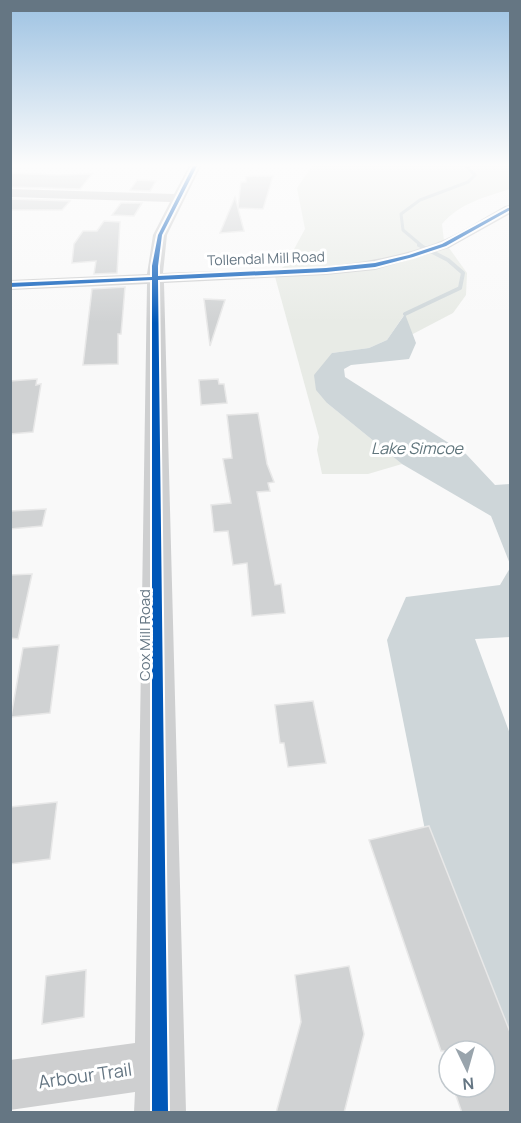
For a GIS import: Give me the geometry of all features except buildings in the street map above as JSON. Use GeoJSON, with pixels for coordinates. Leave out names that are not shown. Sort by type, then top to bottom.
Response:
{"type":"FeatureCollection","features":[{"type":"Feature","properties":{"kind":"street","name":"Cox Mill Road"},"geometry":{"type":"LineString","coordinates":[[160,1113],[156,276],[158,244],[169,218]]}},
{"type":"Feature","properties":{"kind":"street","name":"Tollendal Mill Road"},"geometry":{"type":"LineString","coordinates":[[10,285],[375,265],[444,245],[491,218]]}},
{"type":"Feature","properties":{"kind":"street","name":"Arbour Trail"},"geometry":{"type":"LineString","coordinates":[[10,1085],[159,1064]]}},
{"type":"Feature","properties":{"kind":"shaded area"},"geometry":{"type":"Polygon","coordinates":[[[303,218],[448,218],[442,224],[444,241],[467,273],[466,295],[453,313],[411,335],[404,315],[387,340],[369,348],[332,353],[327,403],[402,464],[368,474],[322,474],[317,450],[319,437],[274,273],[285,266],[305,229],[303,218]]]}},
{"type":"Feature","properties":{"kind":"water","name":"Lake Simcoe"},"geometry":{"type":"Polygon","coordinates":[[[405,314],[416,343],[409,359],[351,365],[344,369],[345,377],[466,454],[495,485],[510,484],[510,564],[491,516],[402,464],[327,403],[316,390],[314,375],[332,353],[369,348],[387,340],[405,314]]]}},
{"type":"Feature","properties":{"kind":"water"},"geometry":{"type":"Polygon","coordinates":[[[510,568],[510,637],[475,639],[510,734],[510,1048],[425,830],[387,640],[406,597],[500,585],[510,568]]]}},
{"type":"Feature","properties":{"kind":"waterway"},"geometry":{"type":"LineString","coordinates":[[402,218],[403,230],[422,246]]}},
{"type":"Feature","properties":{"kind":"waterway"},"geometry":{"type":"LineString","coordinates":[[405,314],[460,288],[463,273],[448,260],[419,245]]}},
{"type":"Feature","properties":{"kind":"cycle path"},"geometry":{"type":"LineString","coordinates":[[160,1112],[155,266],[160,235],[168,218]]}},
{"type":"Feature","properties":{"kind":"cycle path"},"geometry":{"type":"LineString","coordinates":[[10,285],[326,270],[375,265],[444,245],[493,218]]}}]}
